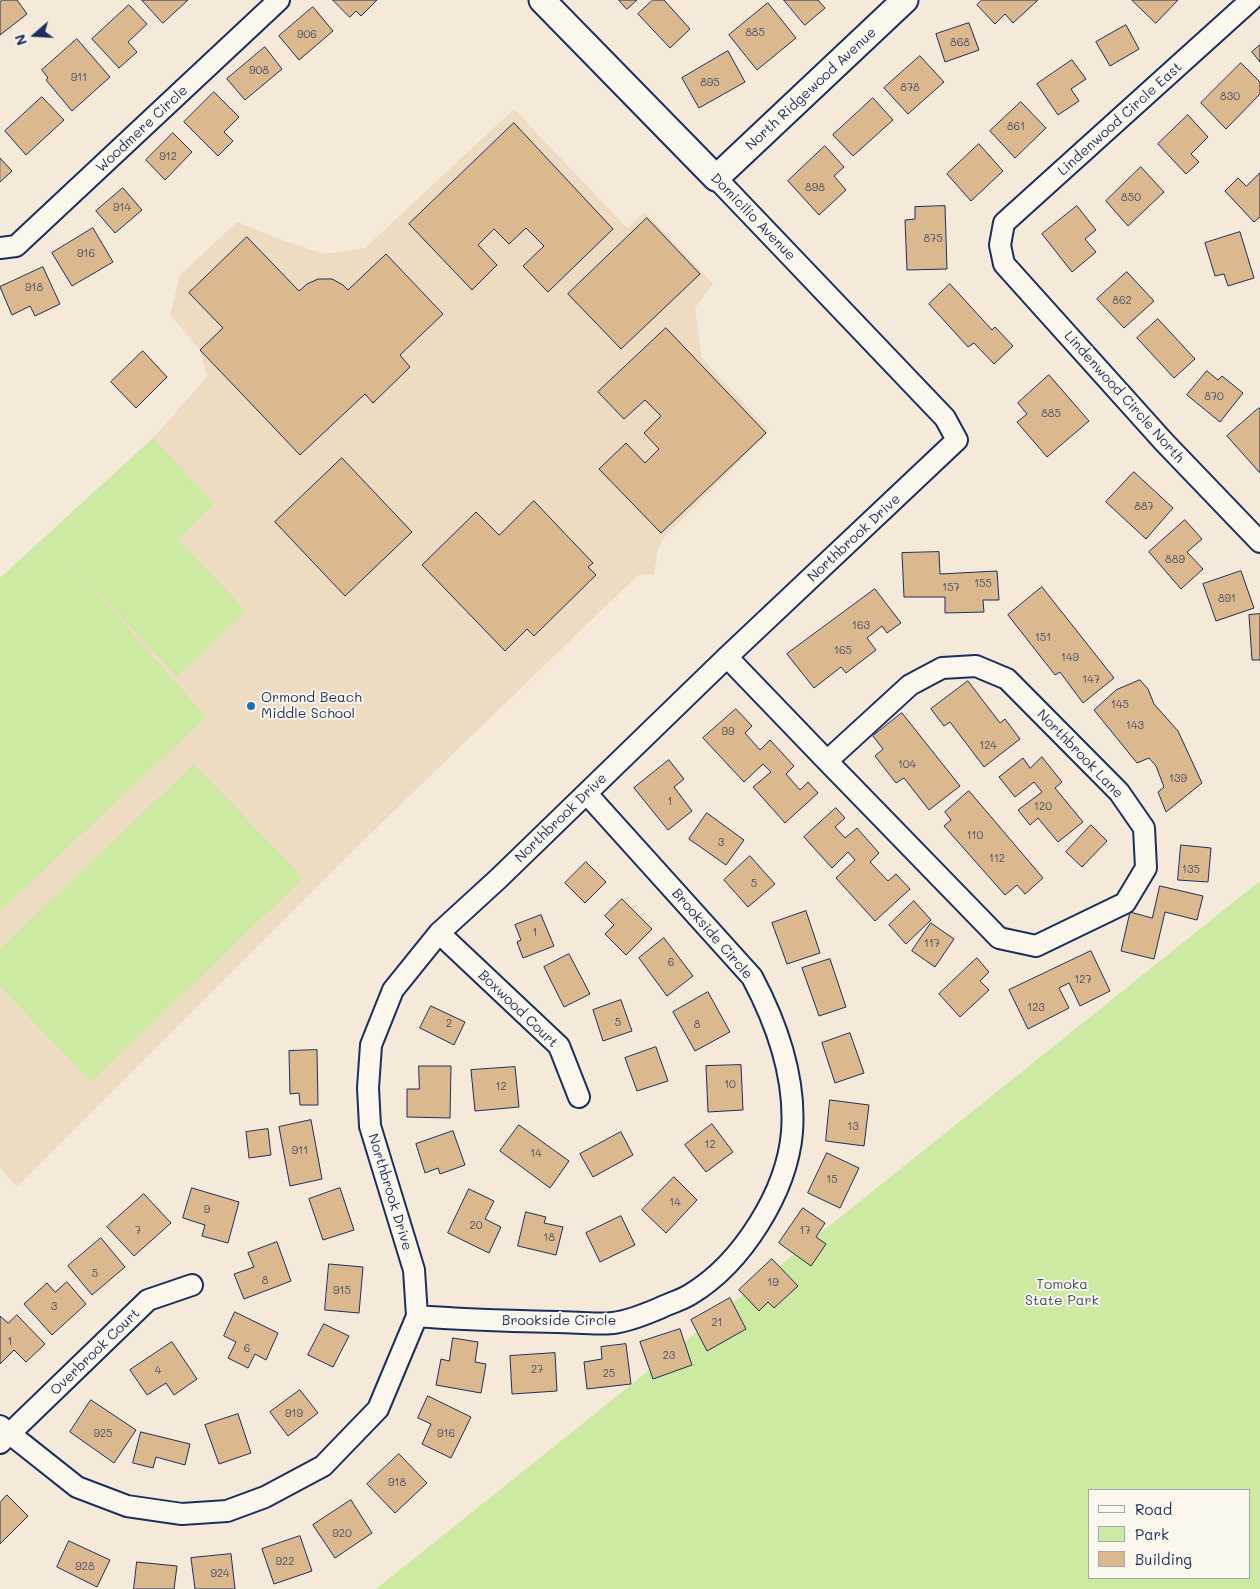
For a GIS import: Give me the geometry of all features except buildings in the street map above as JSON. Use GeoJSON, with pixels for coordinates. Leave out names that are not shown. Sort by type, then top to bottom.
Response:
{"type":"FeatureCollection","features":[{"type":"Feature","properties":{"kind":"street","name":"Woodmere Circle"},"geometry":{"type":"LineString","coordinates":[[0,248],[16,246],[279,0]]}},
{"type":"Feature","properties":{"kind":"street","name":"Domicilio Avenue"},"geometry":{"type":"LineString","coordinates":[[542,0],[716,178],[945,418],[957,440]]}},
{"type":"Feature","properties":{"kind":"street","name":"North Ridgewood Avenue"},"geometry":{"type":"LineString","coordinates":[[716,178],[905,0]]}},
{"type":"Feature","properties":{"kind":"street","name":"Lindenwood Circle East"},"geometry":{"type":"LineString","coordinates":[[1000,245],[1004,223],[1251,0]]}},
{"type":"Feature","properties":{"kind":"street","name":"Lindenwood Circle North"},"geometry":{"type":"LineString","coordinates":[[1000,245],[1004,264],[1164,442],[1260,542]]}},
{"type":"Feature","properties":{"kind":"street","name":"Northbrook Drive"},"geometry":{"type":"LineString","coordinates":[[3,1435],[76,1487],[127,1506],[182,1514],[227,1511],[265,1497],[323,1466],[378,1409],[417,1316],[414,1270],[370,1126],[369,1079],[371,1045],[394,990],[439,933],[957,440]]}},
{"type":"Feature","properties":{"kind":"street","name":"Northbrook Lane"},"geometry":{"type":"LineString","coordinates":[[727,657],[827,762],[999,938],[1036,946],[1124,903],[1146,868],[1144,828],[1119,792],[1007,679],[976,666],[942,668],[910,684],[827,762]]}},
{"type":"Feature","properties":{"kind":"street","name":"Brookside Circle"},"geometry":{"type":"LineString","coordinates":[[417,1316],[474,1321],[614,1323],[649,1313],[691,1294],[715,1276],[744,1246],[765,1214],[783,1174],[792,1133],[791,1080],[768,1008],[752,977],[587,794]]}},
{"type":"Feature","properties":{"kind":"street","name":"Boxwood Court"},"geometry":{"type":"LineString","coordinates":[[439,933],[559,1046],[579,1097]]}},
{"type":"Feature","properties":{"kind":"street","name":"Overbrook Court"},"geometry":{"type":"LineString","coordinates":[[3,1435],[148,1300],[192,1284]]}},
{"type":"Feature","properties":{"kind":"shaded area","name":"Ormond Beach Middle School"},"geometry":{"type":"Polygon","coordinates":[[[514,109],[627,228],[645,212],[713,284],[695,308],[702,358],[769,431],[665,537],[658,548],[654,574],[638,575],[370,834],[17,1187],[0,1167],[0,578],[153,438],[207,377],[200,350],[170,315],[180,275],[237,222],[273,237],[324,254],[365,248],[514,109]]]}},
{"type":"Feature","properties":{"kind":"green space"},"geometry":{"type":"Polygon","coordinates":[[[153,438],[214,504],[178,539],[246,611],[177,677],[67,559],[206,717],[0,911],[0,578],[153,438]]]}},
{"type":"Feature","properties":{"kind":"green space"},"geometry":{"type":"Polygon","coordinates":[[[194,764],[303,878],[91,1082],[0,986],[0,949],[194,764]]]}},
{"type":"Feature","properties":{"kind":"green space","name":"Tomoka State Park"},"geometry":{"type":"Polygon","coordinates":[[[1260,881],[1260,1589],[376,1589],[1260,881]]]}},
{"type":"Feature","properties":{"kind":"place","name":"Ormond Beach Middle School"},"geometry":{"type":"Point","coordinates":[251,706]}}]}
